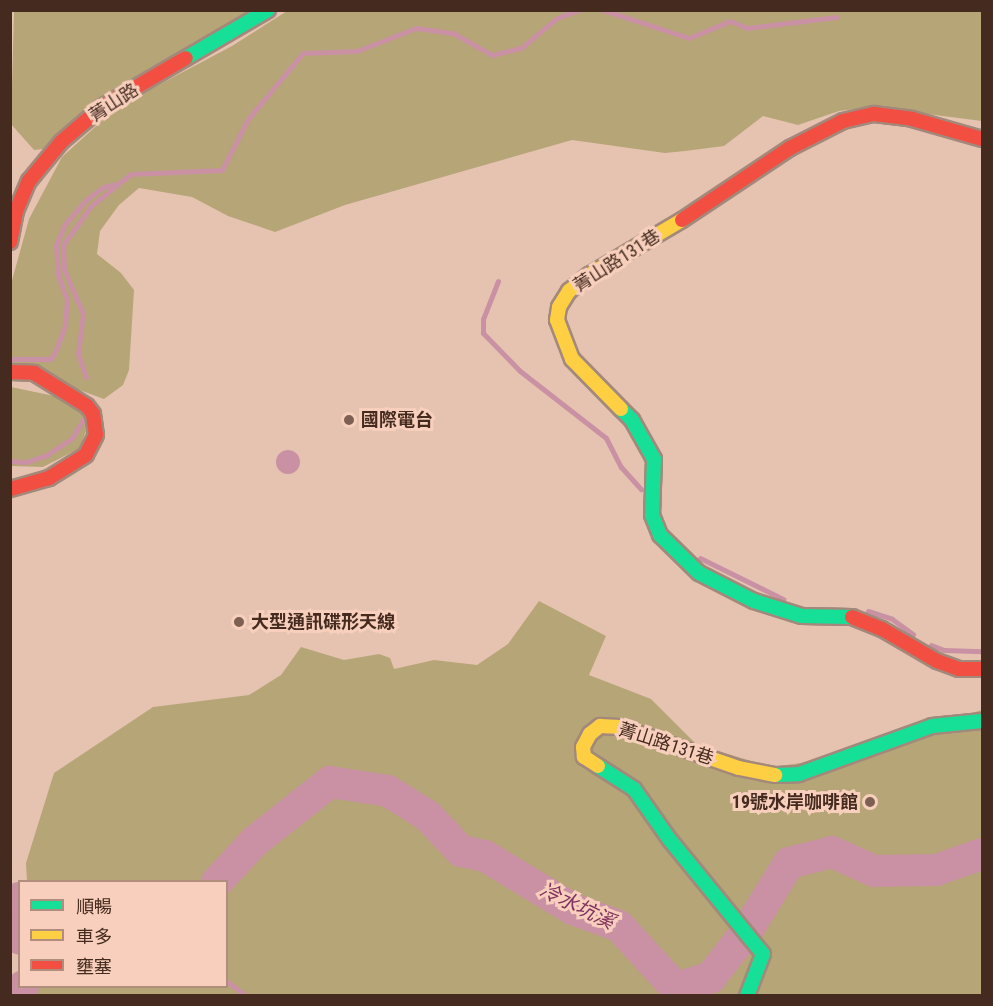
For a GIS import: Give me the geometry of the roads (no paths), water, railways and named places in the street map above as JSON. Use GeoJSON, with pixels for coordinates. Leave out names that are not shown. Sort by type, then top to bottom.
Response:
{"type":"FeatureCollection","features":[{"type":"Feature","properties":{"kind":"street","name":"菁山路"},"geometry":{"type":"LineString","coordinates":[[10,242],[16,211],[29,181],[62,142],[102,106],[268,10]]}},
{"type":"Feature","properties":{"kind":"street","name":"菁山路131巷"},"geometry":{"type":"LineString","coordinates":[[982,139],[912,119],[874,114],[843,121],[790,148],[690,215],[589,275],[569,291],[559,307],[556,320],[572,359],[632,420],[654,459],[652,515],[660,535],[699,573],[754,601],[802,616],[850,616],[882,629],[937,662],[959,669],[982,669]]}},
{"type":"Feature","properties":{"kind":"street"},"geometry":{"type":"LineString","coordinates":[[10,372],[34,373],[87,406],[96,424],[96,435],[86,455],[50,478],[10,489]]}},
{"type":"Feature","properties":{"kind":"street","name":"菁山路131巷"},"geometry":{"type":"LineString","coordinates":[[747,996],[763,954],[736,918],[670,840],[634,789],[584,757],[583,747],[595,730],[600,726],[620,727],[739,768],[772,775],[799,774],[932,726],[982,721]]}},
{"type":"Feature","properties":{"kind":"waterway"},"geometry":{"type":"LineString","coordinates":[[86,377],[78,354],[83,314],[64,269],[63,245],[91,206],[131,174],[222,170],[248,119],[303,53],[357,51],[416,28],[453,33],[492,55],[521,48],[557,18],[579,10]]}},
{"type":"Feature","properties":{"kind":"waterway"},"geometry":{"type":"LineString","coordinates":[[603,10],[689,38],[730,21],[747,28],[836,17]]}},
{"type":"Feature","properties":{"kind":"waterway"},"geometry":{"type":"LineString","coordinates":[[10,359],[51,359],[65,326],[67,300],[58,275],[56,245],[65,224],[87,199],[103,187],[116,184]]}},
{"type":"Feature","properties":{"kind":"waterway"},"geometry":{"type":"LineString","coordinates":[[498,281],[483,319],[483,333],[520,371],[606,438],[621,467],[641,489]]}},
{"type":"Feature","properties":{"kind":"waterway"},"geometry":{"type":"LineString","coordinates":[[10,461],[26,462],[47,455],[72,438],[83,420]]}},
{"type":"Feature","properties":{"kind":"waterway"},"geometry":{"type":"LineString","coordinates":[[700,558],[783,599]]}},
{"type":"Feature","properties":{"kind":"waterway"},"geometry":{"type":"LineString","coordinates":[[868,611],[892,619],[913,634]]}},
{"type":"Feature","properties":{"kind":"waterway"},"geometry":{"type":"LineString","coordinates":[[931,645],[944,650],[982,651]]}},
{"type":"Feature","properties":{"kind":"waterway","name":"冷水坑溪"},"geometry":{"type":"LineString","coordinates":[[219,880],[254,842],[330,782],[388,791],[428,816],[461,851],[485,856],[573,909],[619,926],[676,988],[711,977],[747,931],[789,863],[832,852],[874,871],[936,870],[982,854]]}},
{"type":"Feature","properties":{"kind":"waterway"},"geometry":{"type":"LineString","coordinates":[[10,915],[18,901]]}},
{"type":"Feature","properties":{"kind":"waterway"},"geometry":{"type":"LineString","coordinates":[[10,930],[18,937]]}},
{"type":"Feature","properties":{"kind":"waterway"},"geometry":{"type":"LineString","coordinates":[[228,982],[247,996]]}},
{"type":"Feature","properties":{"kind":"waterway"},"geometry":{"type":"LineString","coordinates":[[21,996],[23,988]]}},
{"type":"Feature","properties":{"kind":"place","name":"國際電台"},"geometry":{"type":"Point","coordinates":[349,420]}},
{"type":"Feature","properties":{"kind":"place","name":"大型通訊碟形天線"},"geometry":{"type":"Point","coordinates":[239,622]}},
{"type":"Feature","properties":{"kind":"place","name":"19號水岸咖啡館"},"geometry":{"type":"Point","coordinates":[870,802]}}]}
